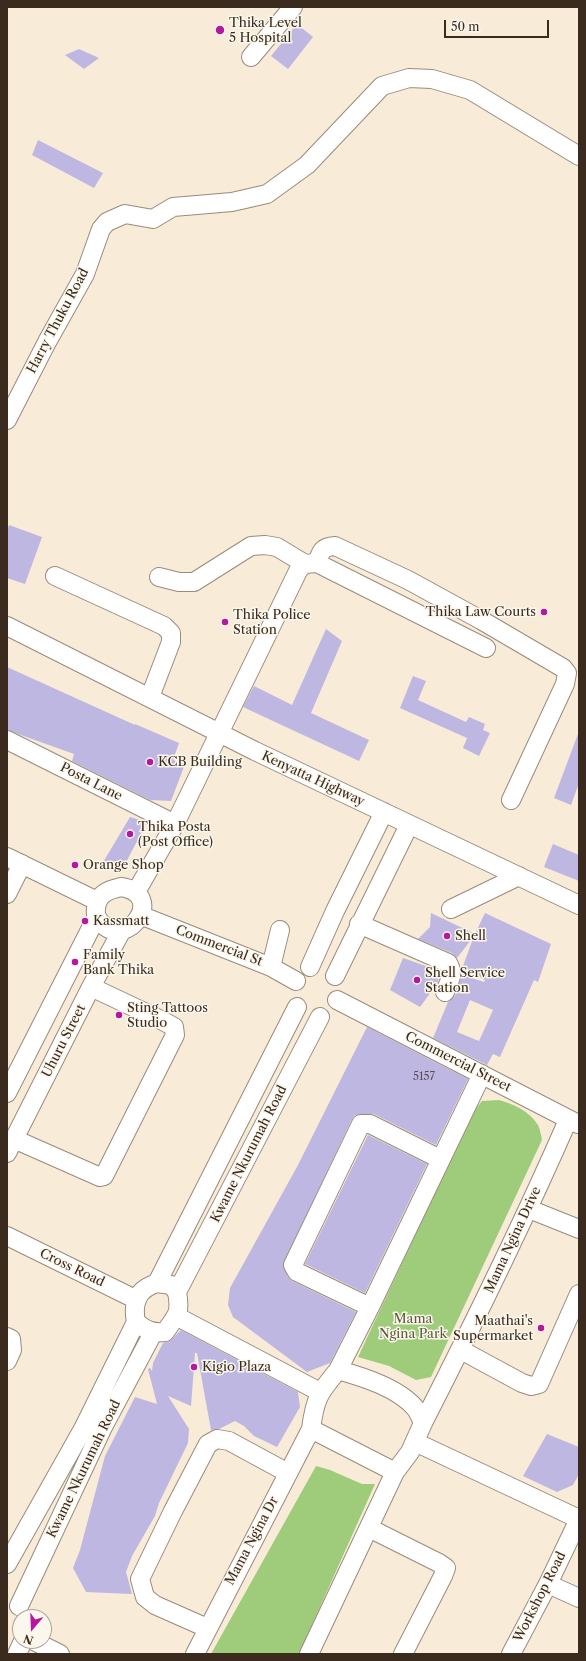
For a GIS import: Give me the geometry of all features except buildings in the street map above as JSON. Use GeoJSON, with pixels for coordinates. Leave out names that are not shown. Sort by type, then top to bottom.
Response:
{"type":"FeatureCollection","features":[{"type":"Feature","properties":{"kind":"street"},"geometry":{"type":"LineString","coordinates":[[251,57],[293,7]]}},
{"type":"Feature","properties":{"kind":"street","name":"Harry Thuku Road"},"geometry":{"type":"LineString","coordinates":[[9,413],[85,274],[101,229],[106,222],[125,214],[153,219],[173,207],[232,202],[267,194],[307,165],[382,86],[409,78],[432,79],[470,90],[579,156]]}},
{"type":"Feature","properties":{"kind":"street"},"geometry":{"type":"LineString","coordinates":[[159,577],[179,582],[194,582],[251,546],[265,545],[277,547],[486,648]]}},
{"type":"Feature","properties":{"kind":"street"},"geometry":{"type":"LineString","coordinates":[[136,892],[175,824],[299,568],[311,564],[322,550],[327,547],[335,546],[408,580],[481,620],[563,668],[567,672],[565,684],[511,800]]}},
{"type":"Feature","properties":{"kind":"street"},"geometry":{"type":"LineString","coordinates":[[55,576],[164,626],[171,633],[171,642],[150,697]]}},
{"type":"Feature","properties":{"kind":"street","name":"Kenyatta Highway"},"geometry":{"type":"LineString","coordinates":[[7,626],[150,697],[219,734],[579,905]]}},
{"type":"Feature","properties":{"kind":"street","name":"Posta Lane"},"geometry":{"type":"LineString","coordinates":[[7,740],[175,824]]}},
{"type":"Feature","properties":{"kind":"street"},"geometry":{"type":"LineString","coordinates":[[310,967],[326,970],[335,976],[340,987],[337,1000],[331,1009],[320,1017],[308,1015],[297,1007],[293,1000],[293,988],[296,980],[310,967],[335,911],[384,812]]}},
{"type":"Feature","properties":{"kind":"street"},"geometry":{"type":"LineString","coordinates":[[335,976],[359,924],[409,825]]}},
{"type":"Feature","properties":{"kind":"street"},"geometry":{"type":"LineString","coordinates":[[7,894],[14,861],[97,910],[106,927],[113,931],[128,928],[134,924],[140,916],[142,900],[136,892],[125,887],[117,888],[105,892],[97,910]]}},
{"type":"Feature","properties":{"kind":"street"},"geometry":{"type":"LineString","coordinates":[[451,909],[519,876]]}},
{"type":"Feature","properties":{"kind":"street","name":"Uhuru Street"},"geometry":{"type":"LineString","coordinates":[[7,1093],[97,910]]}},
{"type":"Feature","properties":{"kind":"street","name":"Commercial St"},"geometry":{"type":"LineString","coordinates":[[140,916],[271,967],[296,980]]}},
{"type":"Feature","properties":{"kind":"street"},"geometry":{"type":"LineString","coordinates":[[359,924],[448,963],[452,969],[452,976],[445,992]]}},
{"type":"Feature","properties":{"kind":"street","name":"Uhuru Street"},"geometry":{"type":"LineString","coordinates":[[10,1146],[91,987],[122,930]]}},
{"type":"Feature","properties":{"kind":"street"},"geometry":{"type":"LineString","coordinates":[[271,967],[280,930]]}},
{"type":"Feature","properties":{"kind":"street"},"geometry":{"type":"LineString","coordinates":[[10,1146],[100,1177],[105,1174],[175,1035],[174,1027],[91,987]]}},
{"type":"Feature","properties":{"kind":"street","name":"Commercial Street"},"geometry":{"type":"LineString","coordinates":[[337,1000],[574,1122]]}},
{"type":"Feature","properties":{"kind":"street","name":"Kwame Nkurumah Road"},"geometry":{"type":"LineString","coordinates":[[157,1283],[297,1007]]}},
{"type":"Feature","properties":{"kind":"street","name":"Kwame Nkurumah Road"},"geometry":{"type":"LineString","coordinates":[[177,1292],[320,1017]]}},
{"type":"Feature","properties":{"kind":"street"},"geometry":{"type":"LineString","coordinates":[[176,1316],[320,1392],[338,1370],[370,1307],[482,1074]]}},
{"type":"Feature","properties":{"kind":"street","name":"Mama Ngina Drive"},"geometry":{"type":"LineString","coordinates":[[395,1472],[415,1442],[529,1209],[574,1122]]}},
{"type":"Feature","properties":{"kind":"street"},"geometry":{"type":"LineString","coordinates":[[370,1307],[297,1272],[293,1265],[361,1124],[370,1124],[440,1159]]}},
{"type":"Feature","properties":{"kind":"street"},"geometry":{"type":"LineString","coordinates":[[529,1209],[579,1229]]}},
{"type":"Feature","properties":{"kind":"street","name":"Cross Road"},"geometry":{"type":"LineString","coordinates":[[7,1236],[137,1300]]}},
{"type":"Feature","properties":{"kind":"street"},"geometry":{"type":"LineString","coordinates":[[157,1283],[170,1285],[177,1292],[179,1309],[165,1332],[153,1333],[136,1322],[135,1308],[137,1300],[146,1286],[157,1283]]}},
{"type":"Feature","properties":{"kind":"street"},"geometry":{"type":"LineString","coordinates":[[461,1350],[522,1383],[531,1386],[538,1384],[579,1294]]}},
{"type":"Feature","properties":{"kind":"street","name":"Kwame Nkurumah Road"},"geometry":{"type":"LineString","coordinates":[[7,1564],[83,1429],[136,1322]]}},
{"type":"Feature","properties":{"kind":"street","name":"Kwame Nkurumah Road"},"geometry":{"type":"LineString","coordinates":[[17,1606],[103,1427],[153,1333]]}},
{"type":"Feature","properties":{"kind":"street"},"geometry":{"type":"LineString","coordinates":[[7,1337],[11,1339],[13,1347],[7,1361]]}},
{"type":"Feature","properties":{"kind":"street"},"geometry":{"type":"LineString","coordinates":[[338,1370],[364,1377],[380,1384],[405,1399],[416,1409],[423,1423]]}},
{"type":"Feature","properties":{"kind":"street","name":"Mama Ngina Dr"},"geometry":{"type":"LineString","coordinates":[[195,1654],[311,1428],[314,1407],[320,1392]]}},
{"type":"Feature","properties":{"kind":"street"},"geometry":{"type":"LineString","coordinates":[[309,1654],[395,1472],[311,1428]]}},
{"type":"Feature","properties":{"kind":"street"},"geometry":{"type":"LineString","coordinates":[[207,1628],[155,1605],[145,1597],[140,1580],[173,1511],[208,1444],[217,1439],[229,1441],[288,1473]]}},
{"type":"Feature","properties":{"kind":"street"},"geometry":{"type":"LineString","coordinates":[[415,1442],[579,1519]]}},
{"type":"Feature","properties":{"kind":"street","name":"Workshop Road"},"geometry":{"type":"LineString","coordinates":[[511,1654],[548,1584],[579,1519]]}},
{"type":"Feature","properties":{"kind":"street"},"geometry":{"type":"LineString","coordinates":[[369,1528],[439,1563],[446,1568],[403,1654]]}},
{"type":"Feature","properties":{"kind":"street"},"geometry":{"type":"LineString","coordinates":[[548,1584],[579,1598]]}},
{"type":"Feature","properties":{"kind":"street"},"geometry":{"type":"LineString","coordinates":[[50,1649],[60,1654]]}},
{"type":"Feature","properties":{"kind":"green space","name":"Mama Ngina Park"},"geometry":{"type":"Polygon","coordinates":[[[499,1100],[516,1106],[526,1112],[538,1125],[542,1140],[431,1377],[416,1380],[389,1366],[358,1357],[473,1112],[482,1101],[499,1100]]]}},
{"type":"Feature","properties":{"kind":"green space"},"geometry":{"type":"Polygon","coordinates":[[[316,1466],[330,1470],[362,1484],[375,1484],[299,1654],[211,1654],[316,1466]]]}},
{"type":"Feature","properties":{"kind":"place","name":"Thika Level 5 Hospital"},"geometry":{"type":"Point","coordinates":[220,30]}},
{"type":"Feature","properties":{"kind":"place","name":"Thika Law Courts"},"geometry":{"type":"Point","coordinates":[544,612]}},
{"type":"Feature","properties":{"kind":"place","name":"Thika Police Station"},"geometry":{"type":"Point","coordinates":[225,622]}},
{"type":"Feature","properties":{"kind":"place","name":"KCB Building"},"geometry":{"type":"Point","coordinates":[150,762]}},
{"type":"Feature","properties":{"kind":"place","name":"Thika Posta (Post Office)"},"geometry":{"type":"Point","coordinates":[130,834]}},
{"type":"Feature","properties":{"kind":"place","name":"Orange Shop"},"geometry":{"type":"Point","coordinates":[75,865]}},
{"type":"Feature","properties":{"kind":"place","name":"Kassmatt"},"geometry":{"type":"Point","coordinates":[85,921]}},
{"type":"Feature","properties":{"kind":"place","name":"Shell"},"geometry":{"type":"Point","coordinates":[447,936]}},
{"type":"Feature","properties":{"kind":"place","name":"Family Bank Thika"},"geometry":{"type":"Point","coordinates":[75,962]}},
{"type":"Feature","properties":{"kind":"place","name":"Shell Service Station"},"geometry":{"type":"Point","coordinates":[417,980]}},
{"type":"Feature","properties":{"kind":"place","name":"Sting Tattoos Studio"},"geometry":{"type":"Point","coordinates":[119,1015]}},
{"type":"Feature","properties":{"kind":"place","name":"Maathai's Supermarket"},"geometry":{"type":"Point","coordinates":[541,1328]}},
{"type":"Feature","properties":{"kind":"place","name":"Kigio Plaza"},"geometry":{"type":"Point","coordinates":[194,1367]}}]}
